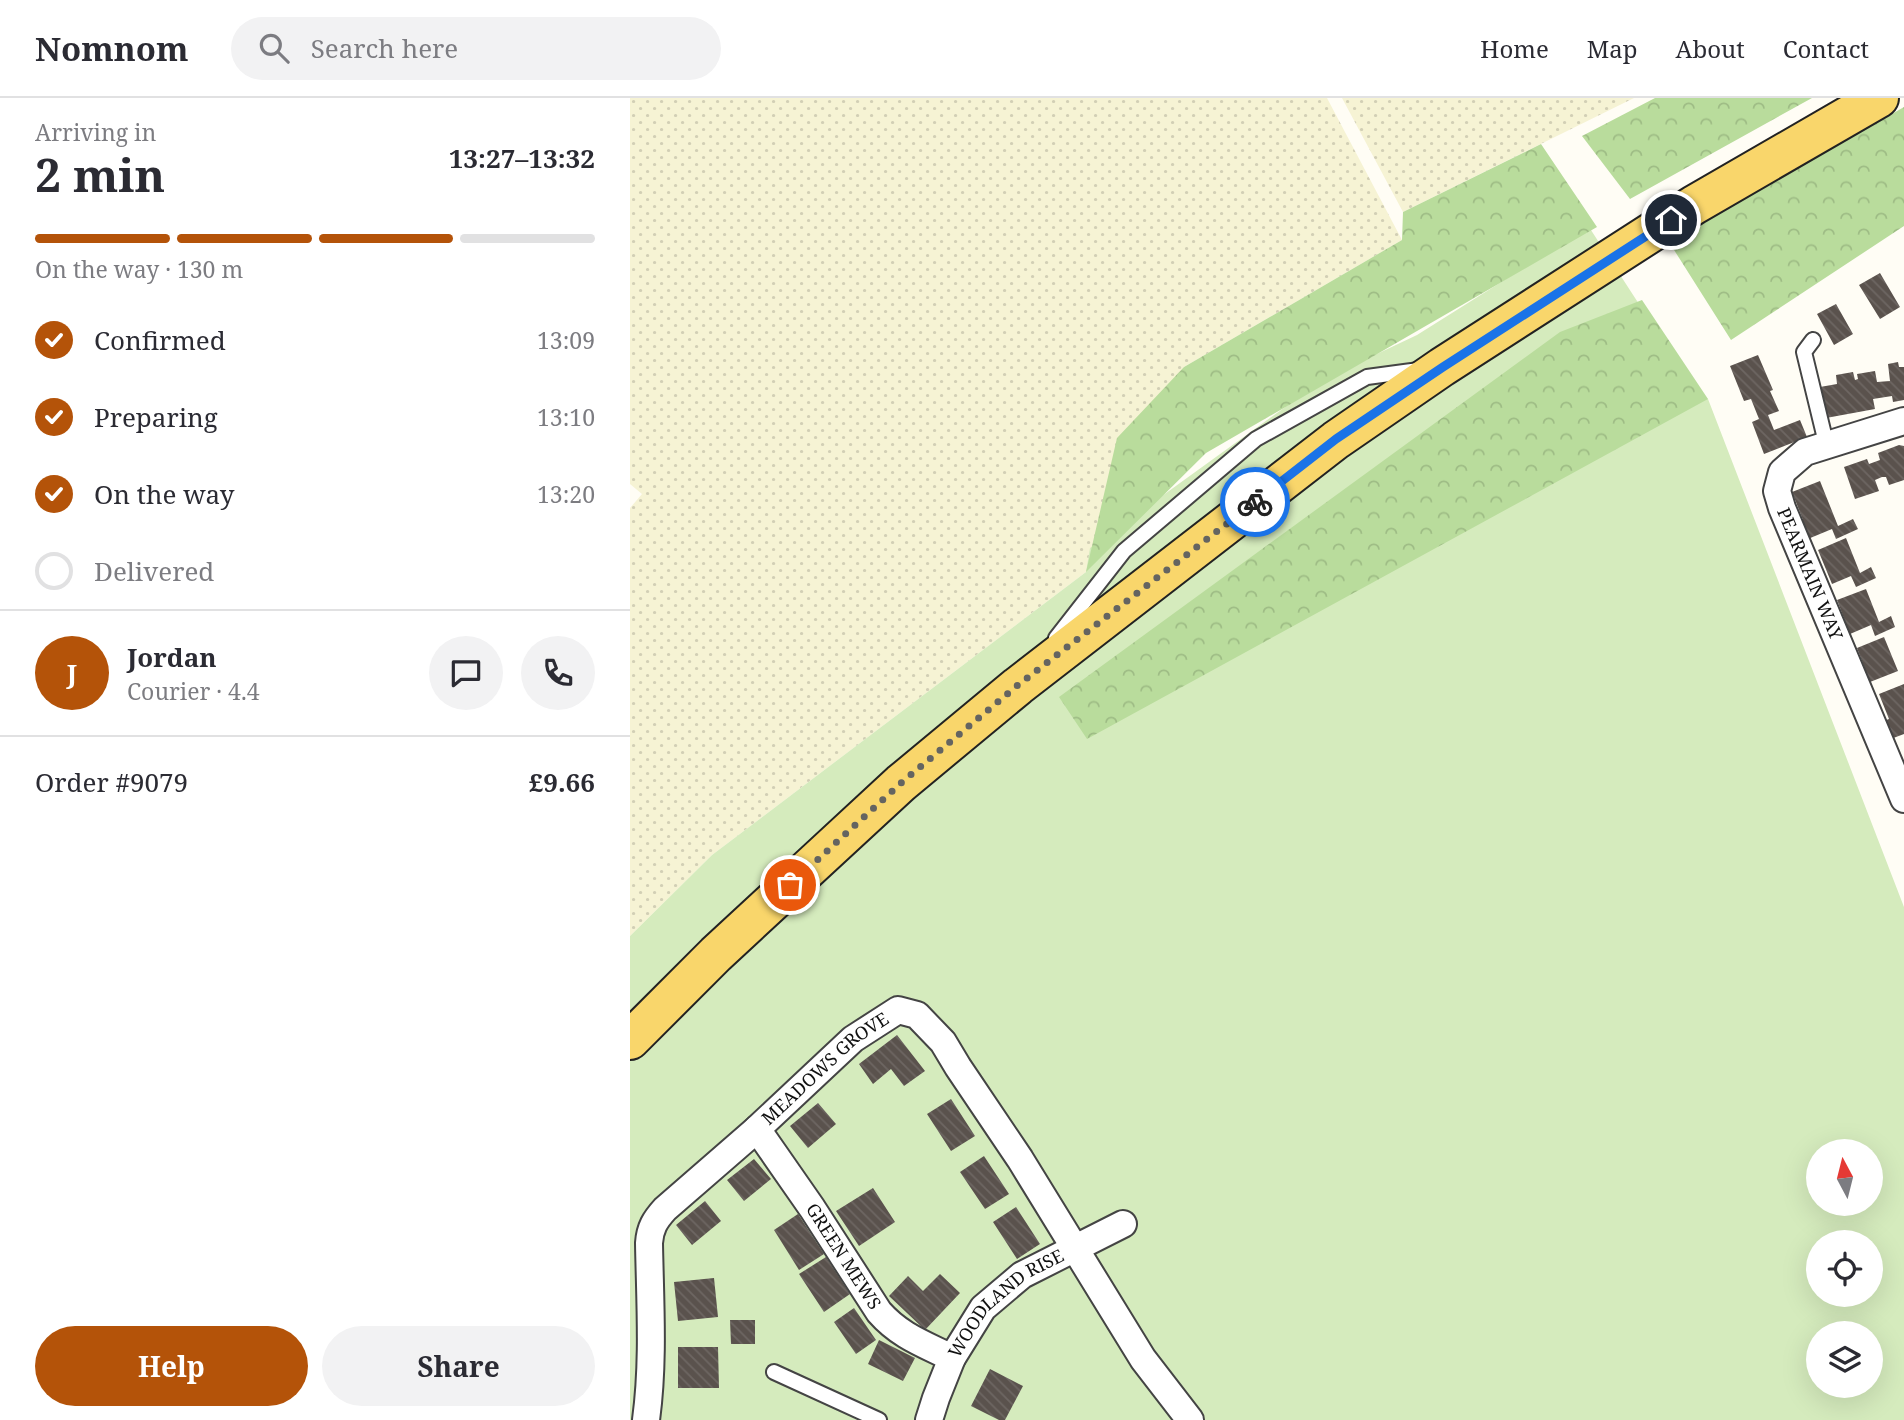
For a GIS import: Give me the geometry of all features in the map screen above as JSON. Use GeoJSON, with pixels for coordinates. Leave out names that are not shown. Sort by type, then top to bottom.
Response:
{"type":"FeatureCollection","features":[{"type":"Feature","properties":{"kind":"main road"},"geometry":{"type":"LineString","coordinates":[[630,1040],[716,954],[892,792],[1018,685],[1336,439],[1694,205],[1879,98]]}},
{"type":"Feature","properties":{"kind":"street","name":"PEARMAIN WAY"},"geometry":{"type":"LineString","coordinates":[[1904,421],[1805,453],[1782,472],[1777,491],[1787,521],[1904,799]]}},
{"type":"Feature","properties":{"kind":"street","name":"MEADOWS GROVE"},"geometry":{"type":"LineString","coordinates":[[646,1420],[651,1351],[649,1243],[654,1222],[665,1209],[757,1129],[853,1039],[898,1010],[917,1015],[943,1042],[1020,1159],[1143,1359],[1190,1420]]}},
{"type":"Feature","properties":{"kind":"street","name":"GREEN MEWS"},"geometry":{"type":"LineString","coordinates":[[757,1129],[879,1312],[905,1335],[952,1358]]}},
{"type":"Feature","properties":{"kind":"street","name":"WOODLAND RISE"},"geometry":{"type":"LineString","coordinates":[[929,1420],[952,1358],[984,1308],[1022,1275],[1123,1224]]}},
{"type":"Feature","properties":{"kind":"lane"},"geometry":{"type":"LineString","coordinates":[[1814,340],[1804,352],[1828,447]]}},
{"type":"Feature","properties":{"kind":"lane"},"geometry":{"type":"LineString","coordinates":[[774,1372],[879,1420]]}},
{"type":"Feature","properties":{"kind":"shaded area"},"geometry":{"type":"Polygon","coordinates":[[[630,98],[1327,98],[1402,240],[1184,367],[1086,572],[712,855],[630,936],[630,508],[642,494],[630,484],[630,98]]]}},
{"type":"Feature","properties":{"kind":"shaded area"},"geometry":{"type":"Polygon","coordinates":[[[1342,98],[1634,98],[1403,212],[1342,98]]]}},
{"type":"Feature","properties":{"kind":"green space"},"geometry":{"type":"Polygon","coordinates":[[[1655,98],[1812,98],[1630,199],[1582,136],[1655,98]]]}},
{"type":"Feature","properties":{"kind":"green space"},"geometry":{"type":"Polygon","coordinates":[[[1904,107],[1904,226],[1731,340],[1669,242],[1904,107]]]}},
{"type":"Feature","properties":{"kind":"green space"},"geometry":{"type":"Polygon","coordinates":[[[1541,144],[1597,227],[1206,453],[1086,572],[1117,438],[1184,367],[1402,240],[1403,212],[1541,144]]]}},
{"type":"Feature","properties":{"kind":"green space"},"geometry":{"type":"Polygon","coordinates":[[[1589,227],[1698,395],[1708,399],[1904,907],[1904,1420],[630,1420],[630,936],[712,855],[1086,572],[1090,548],[1324,379],[1417,335],[1589,227]]]}},
{"type":"Feature","properties":{"kind":"green space"},"geometry":{"type":"Polygon","coordinates":[[[1642,300],[1708,399],[1087,739],[1059,697],[1560,332],[1642,300]]]}},
{"type":"Feature","properties":{"kind":"building"},"geometry":{"type":"Polygon","coordinates":[[[1880,273],[1900,307],[1880,319],[1859,285],[1880,273]]]}},
{"type":"Feature","properties":{"kind":"building"},"geometry":{"type":"Polygon","coordinates":[[[1836,304],[1853,334],[1834,345],[1817,314],[1836,304]]]}},
{"type":"Feature","properties":{"kind":"building"},"geometry":{"type":"Polygon","coordinates":[[[1758,355],[1779,411],[1768,415],[1774,430],[1800,420],[1807,437],[1764,454],[1752,422],[1759,419],[1751,399],[1744,401],[1730,366],[1758,355]]]}},
{"type":"Feature","properties":{"kind":"building"},"geometry":{"type":"Polygon","coordinates":[[[1898,362],[1899,367],[1904,367],[1904,400],[1893,402],[1892,396],[1873,399],[1875,409],[1826,418],[1820,387],[1837,384],[1836,375],[1853,372],[1855,380],[1858,379],[1857,374],[1875,371],[1877,382],[1890,381],[1888,364],[1898,362]]]}},
{"type":"Feature","properties":{"kind":"building"},"geometry":{"type":"Polygon","coordinates":[[[1899,445],[1904,446],[1904,480],[1889,485],[1886,477],[1882,477],[1875,480],[1879,491],[1855,499],[1844,467],[1867,459],[1869,464],[1880,460],[1878,453],[1899,445]]]}},
{"type":"Feature","properties":{"kind":"building"},"geometry":{"type":"Polygon","coordinates":[[[1820,481],[1838,526],[1853,519],[1858,529],[1836,539],[1832,529],[1803,541],[1796,522],[1803,520],[1792,492],[1820,481]]]}},
{"type":"Feature","properties":{"kind":"building"},"geometry":{"type":"Polygon","coordinates":[[[1846,538],[1860,573],[1871,567],[1876,578],[1856,587],[1851,576],[1832,584],[1818,550],[1846,538]]]}},
{"type":"Feature","properties":{"kind":"building"},"geometry":{"type":"Polygon","coordinates":[[[1866,589],[1879,622],[1891,616],[1895,627],[1875,636],[1871,625],[1850,634],[1837,600],[1866,589]]]}},
{"type":"Feature","properties":{"kind":"building"},"geometry":{"type":"Polygon","coordinates":[[[1884,637],[1898,671],[1870,682],[1857,648],[1884,637]]]}},
{"type":"Feature","properties":{"kind":"building"},"geometry":{"type":"Polygon","coordinates":[[[1904,684],[1904,734],[1888,740],[1881,722],[1889,719],[1879,694],[1904,684]]]}},
{"type":"Feature","properties":{"kind":"building"},"geometry":{"type":"Polygon","coordinates":[[[897,1035],[925,1071],[904,1086],[891,1069],[873,1084],[859,1064],[897,1035]]]}},
{"type":"Feature","properties":{"kind":"building"},"geometry":{"type":"Polygon","coordinates":[[[951,1099],[975,1136],[951,1151],[927,1114],[951,1099]]]}},
{"type":"Feature","properties":{"kind":"building"},"geometry":{"type":"Polygon","coordinates":[[[818,1103],[836,1124],[808,1148],[790,1126],[818,1103]]]}},
{"type":"Feature","properties":{"kind":"building"},"geometry":{"type":"Polygon","coordinates":[[[984,1156],[1009,1194],[985,1209],[960,1172],[984,1156]]]}},
{"type":"Feature","properties":{"kind":"building"},"geometry":{"type":"Polygon","coordinates":[[[754,1159],[771,1179],[744,1201],[727,1180],[754,1159]]]}},
{"type":"Feature","properties":{"kind":"building"},"geometry":{"type":"Polygon","coordinates":[[[873,1188],[895,1222],[859,1246],[836,1211],[873,1188]]]}},
{"type":"Feature","properties":{"kind":"building"},"geometry":{"type":"Polygon","coordinates":[[[705,1201],[721,1221],[692,1245],[676,1225],[705,1201]]]}},
{"type":"Feature","properties":{"kind":"building"},"geometry":{"type":"Polygon","coordinates":[[[1016,1207],[1040,1244],[1017,1259],[993,1222],[1016,1207]]]}},
{"type":"Feature","properties":{"kind":"building"},"geometry":{"type":"Polygon","coordinates":[[[798,1214],[824,1254],[799,1270],[774,1230],[798,1214]]]}},
{"type":"Feature","properties":{"kind":"building"},"geometry":{"type":"Polygon","coordinates":[[[826,1257],[850,1294],[824,1312],[799,1274],[826,1257]]]}},
{"type":"Feature","properties":{"kind":"building"},"geometry":{"type":"Polygon","coordinates":[[[940,1274],[960,1293],[925,1330],[889,1296],[908,1276],[923,1291],[940,1274]]]}},
{"type":"Feature","properties":{"kind":"building"},"geometry":{"type":"Polygon","coordinates":[[[714,1278],[718,1317],[678,1321],[674,1282],[714,1278]]]}},
{"type":"Feature","properties":{"kind":"building"},"geometry":{"type":"Polygon","coordinates":[[[854,1308],[876,1340],[856,1354],[834,1322],[854,1308]]]}},
{"type":"Feature","properties":{"kind":"building"},"geometry":{"type":"Polygon","coordinates":[[[730,1320],[755,1320],[755,1344],[731,1344],[730,1320]]]}},
{"type":"Feature","properties":{"kind":"building"},"geometry":{"type":"Polygon","coordinates":[[[879,1340],[915,1358],[903,1381],[868,1364],[879,1340]]]}},
{"type":"Feature","properties":{"kind":"building"},"geometry":{"type":"Polygon","coordinates":[[[678,1347],[718,1347],[719,1388],[678,1388],[678,1347]]]}},
{"type":"Feature","properties":{"kind":"building"},"geometry":{"type":"Polygon","coordinates":[[[990,1369],[1023,1386],[1005,1420],[999,1420],[971,1406],[990,1369]]]}},
{"type":"Feature","properties":{"kind":"way so far"},"geometry":{"type":"LineString","coordinates":[[790,885],[901,783],[1018,685],[1255,502]]}},
{"type":"Feature","properties":{"kind":"route"},"geometry":{"type":"LineString","coordinates":[[1255,502],[1336,439],[1671,220]]}}]}
